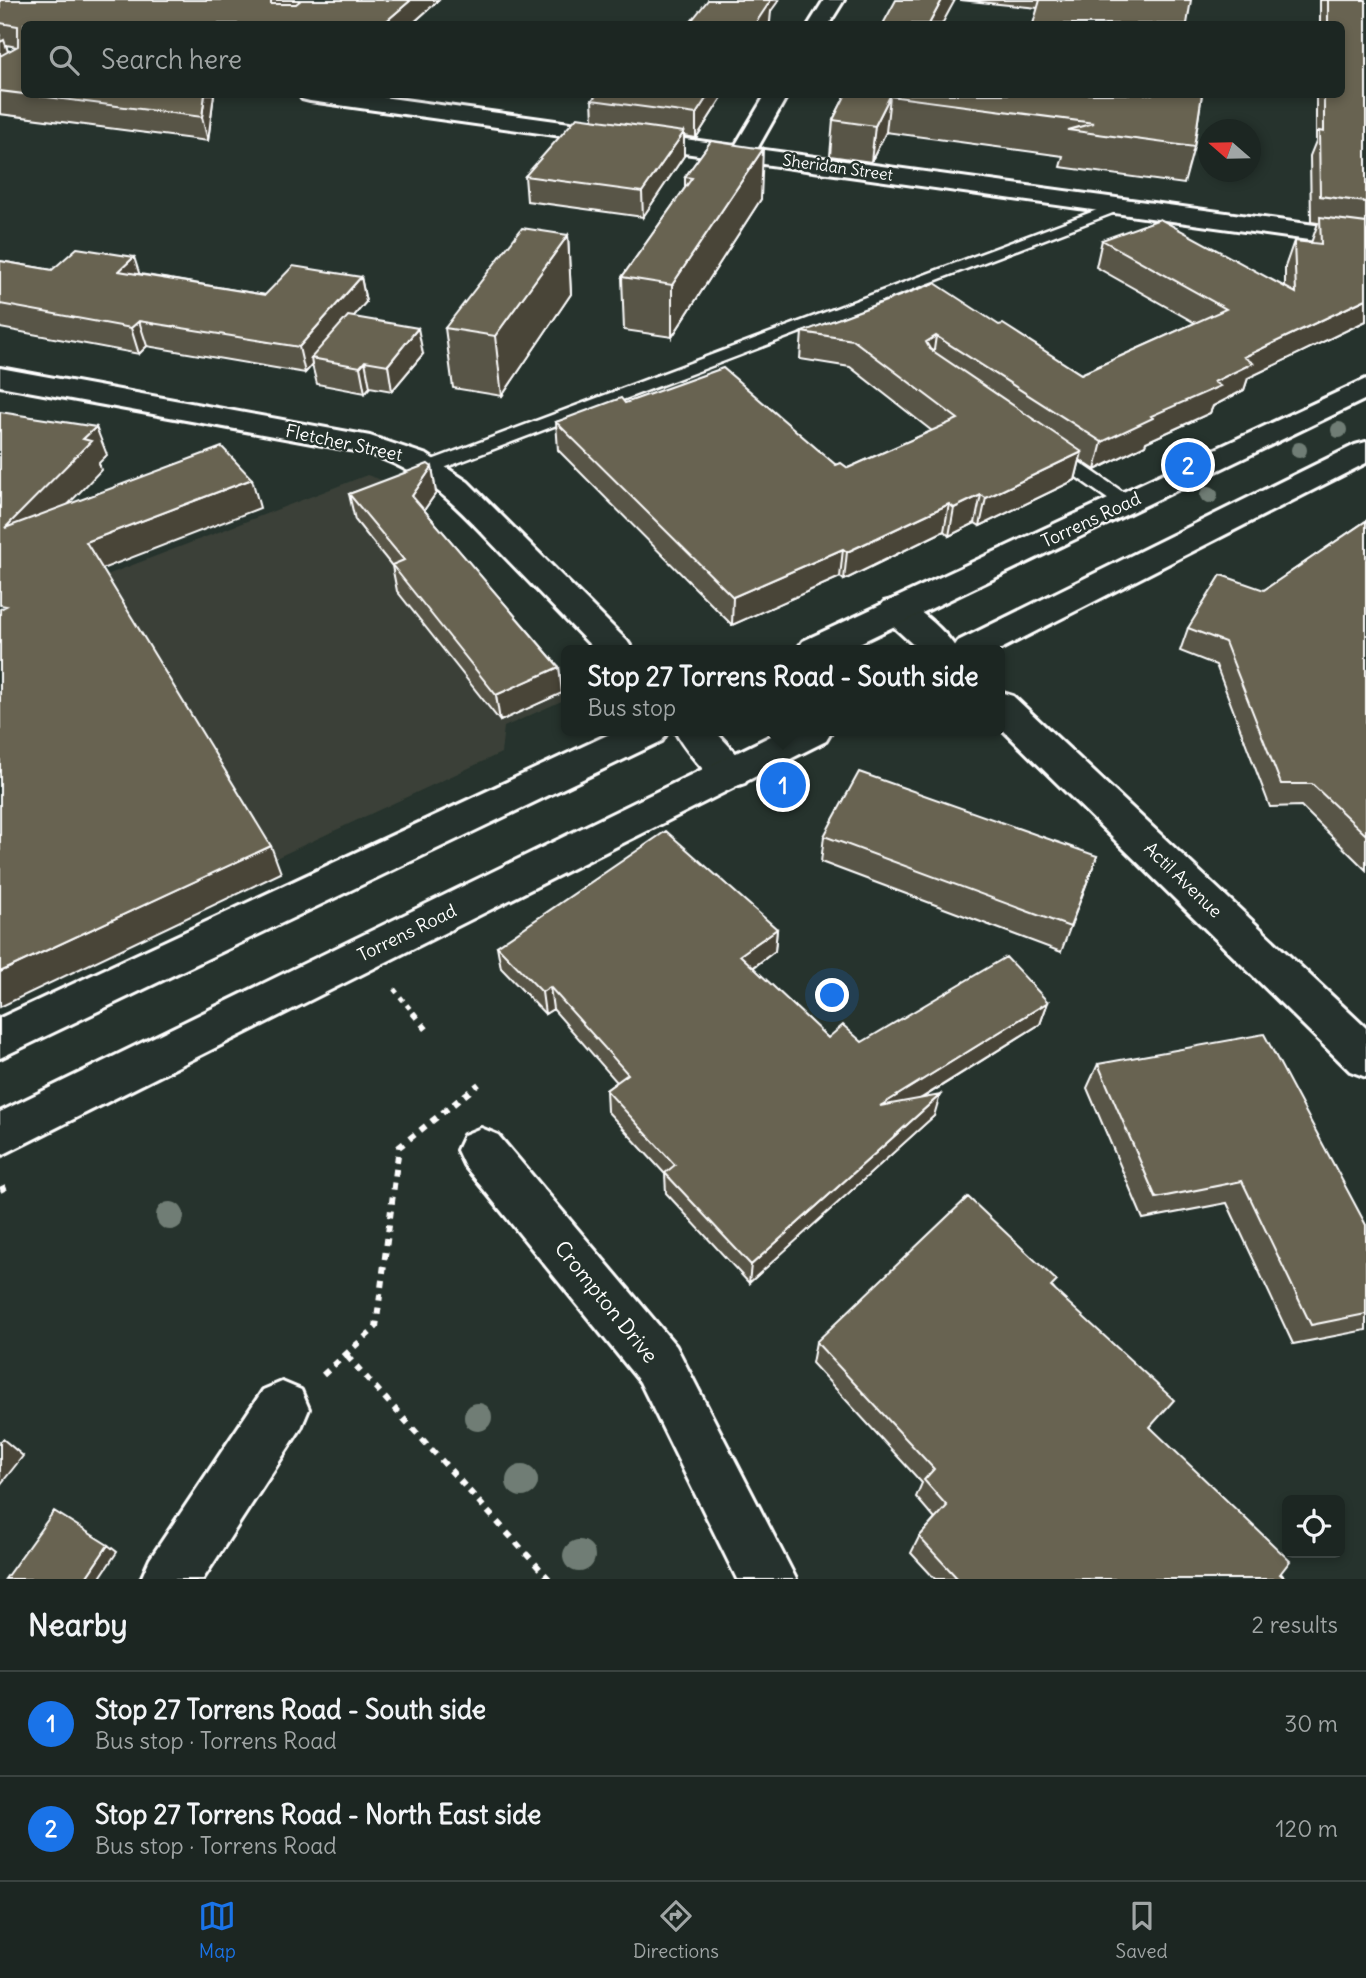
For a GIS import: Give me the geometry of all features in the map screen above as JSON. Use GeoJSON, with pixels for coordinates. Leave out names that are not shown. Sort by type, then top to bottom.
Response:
{"type":"FeatureCollection","features":[{"type":"Feature","properties":{"kind":"street"},"geometry":{"type":"LineString","coordinates":[[821,21],[834,0]]}},
{"type":"Feature","properties":{"kind":"street","name":"Sheridan Street"},"geometry":{"type":"LineString","coordinates":[[339,98],[1366,240]]}},
{"type":"Feature","properties":{"kind":"street"},"geometry":{"type":"LineString","coordinates":[[741,154],[776,98]]}},
{"type":"Feature","properties":{"kind":"street","name":"Fletcher Street"},"geometry":{"type":"LineString","coordinates":[[0,377],[370,445],[405,454],[430,467],[457,489],[610,645]]}},
{"type":"Feature","properties":{"kind":"street","name":"Torrens Road"},"geometry":{"type":"LineString","coordinates":[[825,645],[1366,388]]}},
{"type":"Feature","properties":{"kind":"street"},"geometry":{"type":"LineString","coordinates":[[980,645],[1366,451]]}},
{"type":"Feature","properties":{"kind":"street"},"geometry":{"type":"LineString","coordinates":[[896,610],[934,645]]}},
{"type":"Feature","properties":{"kind":"street","name":"Actil Avenue"},"geometry":{"type":"LineString","coordinates":[[1005,710],[1366,1057]]}},
{"type":"Feature","properties":{"kind":"street"},"geometry":{"type":"LineString","coordinates":[[0,1039],[638,736]]}},
{"type":"Feature","properties":{"kind":"street"},"geometry":{"type":"LineString","coordinates":[[698,736],[732,773]]}},
{"type":"Feature","properties":{"kind":"street","name":"Torrens Road"},"geometry":{"type":"LineString","coordinates":[[0,1135],[803,736]]}},
{"type":"Feature","properties":{"kind":"street","name":"Crompton Drive"},"geometry":{"type":"LineString","coordinates":[[481,1150],[658,1364],[767,1579]]}},
{"type":"Feature","properties":{"kind":"street"},"geometry":{"type":"LineString","coordinates":[[170,1579],[282,1409]]}},
{"type":"Feature","properties":{"kind":"lane"},"geometry":{"type":"LineString","coordinates":[[430,467],[1121,205]]}},
{"type":"Feature","properties":{"kind":"lane"},"geometry":{"type":"LineString","coordinates":[[1043,446],[1126,503]]}},
{"type":"Feature","properties":{"kind":"path"},"geometry":{"type":"LineString","coordinates":[[479,1084],[398,1147],[376,1326],[347,1356],[549,1579]]}},
{"type":"Feature","properties":{"kind":"shaded area"},"geometry":{"type":"Polygon","coordinates":[[[367,475],[396,485],[561,681],[561,701],[504,727],[501,753],[0,987],[0,616],[367,475]]]}},
{"type":"Feature","properties":{"kind":"building"},"geometry":{"type":"Polygon","coordinates":[[[0,0],[271,0],[271,4],[296,4],[301,0],[411,0],[386,21],[21,21],[21,94],[0,91],[0,56],[18,46],[18,26],[0,23],[0,0]]]}},
{"type":"Feature","properties":{"kind":"building"},"geometry":{"type":"Polygon","coordinates":[[[708,0],[771,0],[757,21],[691,21],[708,0]]]}},
{"type":"Feature","properties":{"kind":"building"},"geometry":{"type":"Polygon","coordinates":[[[896,0],[942,0],[931,21],[885,21],[896,0]]]}},
{"type":"Feature","properties":{"kind":"building"},"geometry":{"type":"Polygon","coordinates":[[[1040,0],[1191,0],[1188,21],[1034,21],[1040,0]]]}},
{"type":"Feature","properties":{"kind":"building"},"geometry":{"type":"Polygon","coordinates":[[[1328,0],[1366,0],[1366,202],[1320,196],[1319,131],[1324,132],[1324,98],[1345,98],[1345,21],[1328,21],[1328,0]]]}},
{"type":"Feature","properties":{"kind":"building"},"geometry":{"type":"Polygon","coordinates":[[[55,98],[204,98],[202,117],[55,98]]]}},
{"type":"Feature","properties":{"kind":"building"},"geometry":{"type":"Polygon","coordinates":[[[594,98],[706,98],[696,114],[592,100],[594,98]]]}},
{"type":"Feature","properties":{"kind":"building"},"geometry":{"type":"Polygon","coordinates":[[[844,98],[889,98],[875,126],[833,120],[844,98]]]}},
{"type":"Feature","properties":{"kind":"building"},"geometry":{"type":"Polygon","coordinates":[[[905,98],[1201,98],[1194,147],[1068,130],[1094,123],[905,98]]]}},
{"type":"Feature","properties":{"kind":"building"},"geometry":{"type":"Polygon","coordinates":[[[577,117],[684,132],[642,192],[525,176],[577,117]]]}},
{"type":"Feature","properties":{"kind":"building"},"geometry":{"type":"Polygon","coordinates":[[[711,141],[763,149],[672,285],[622,277],[692,178],[685,177],[711,141]]]}},
{"type":"Feature","properties":{"kind":"building"},"geometry":{"type":"Polygon","coordinates":[[[1320,217],[1366,223],[1366,299],[1244,357],[1253,363],[1214,382],[1220,386],[1151,416],[1153,418],[1102,442],[936,336],[926,342],[930,349],[1082,452],[986,498],[981,495],[954,508],[949,504],[847,552],[843,549],[733,597],[556,422],[621,398],[625,403],[723,368],[836,465],[841,463],[848,468],[958,419],[853,340],[802,332],[935,283],[1081,374],[1226,309],[1102,240],[1160,219],[1296,293],[1294,241],[1321,244],[1320,217]]]}},
{"type":"Feature","properties":{"kind":"building"},"geometry":{"type":"Polygon","coordinates":[[[522,228],[568,235],[495,336],[445,328],[522,228]]]}},
{"type":"Feature","properties":{"kind":"building"},"geometry":{"type":"Polygon","coordinates":[[[77,248],[134,257],[119,271],[265,295],[293,266],[361,277],[299,347],[139,321],[131,328],[0,304],[0,261],[52,270],[77,248]]]}},
{"type":"Feature","properties":{"kind":"building"},"geometry":{"type":"Polygon","coordinates":[[[348,316],[418,328],[388,365],[365,361],[360,367],[311,358],[348,316]]]}},
{"type":"Feature","properties":{"kind":"building"},"geometry":{"type":"Polygon","coordinates":[[[0,412],[96,427],[83,439],[91,441],[5,528],[222,447],[252,479],[86,542],[271,846],[0,972],[0,609],[6,606],[0,605],[0,412]]]}},
{"type":"Feature","properties":{"kind":"building"},"geometry":{"type":"Polygon","coordinates":[[[428,464],[432,467],[412,496],[559,667],[496,695],[392,565],[404,560],[349,494],[428,464]]]}},
{"type":"Feature","properties":{"kind":"building"},"geometry":{"type":"Polygon","coordinates":[[[1366,521],[1366,835],[1312,784],[1281,784],[1225,642],[1188,628],[1221,575],[1264,590],[1366,521]]]}},
{"type":"Feature","properties":{"kind":"building"},"geometry":{"type":"Polygon","coordinates":[[[859,772],[1097,856],[1070,927],[824,836],[859,772]]]}},
{"type":"Feature","properties":{"kind":"building"},"geometry":{"type":"Polygon","coordinates":[[[666,831],[777,929],[740,955],[828,1038],[843,1025],[862,1042],[1006,957],[1048,1002],[880,1106],[940,1095],[751,1265],[665,1173],[675,1165],[606,1090],[628,1074],[550,987],[542,992],[497,946],[666,831]]]}},
{"type":"Feature","properties":{"kind":"building"},"geometry":{"type":"Polygon","coordinates":[[[1264,1034],[1366,1225],[1366,1314],[1311,1325],[1242,1181],[1156,1198],[1098,1064],[1264,1034]]]}},
{"type":"Feature","properties":{"kind":"building"},"geometry":{"type":"Polygon","coordinates":[[[968,1197],[1057,1281],[1051,1287],[1174,1400],[1150,1427],[1282,1553],[1282,1558],[1290,1561],[1280,1574],[1286,1579],[958,1579],[919,1537],[947,1506],[924,1480],[934,1469],[816,1342],[968,1197]]]}},
{"type":"Feature","properties":{"kind":"building"},"geometry":{"type":"Polygon","coordinates":[[[54,1511],[108,1545],[85,1579],[5,1579],[54,1511]]]}},
{"type":"Feature","properties":{"kind":"place","name":"Stop 27 Torrens Road - North East side"},"geometry":{"type":"Point","coordinates":[1188,465]}},
{"type":"Feature","properties":{"kind":"place","name":"Stop 27 Torrens Road - South side"},"geometry":{"type":"Point","coordinates":[783,785]}}]}
